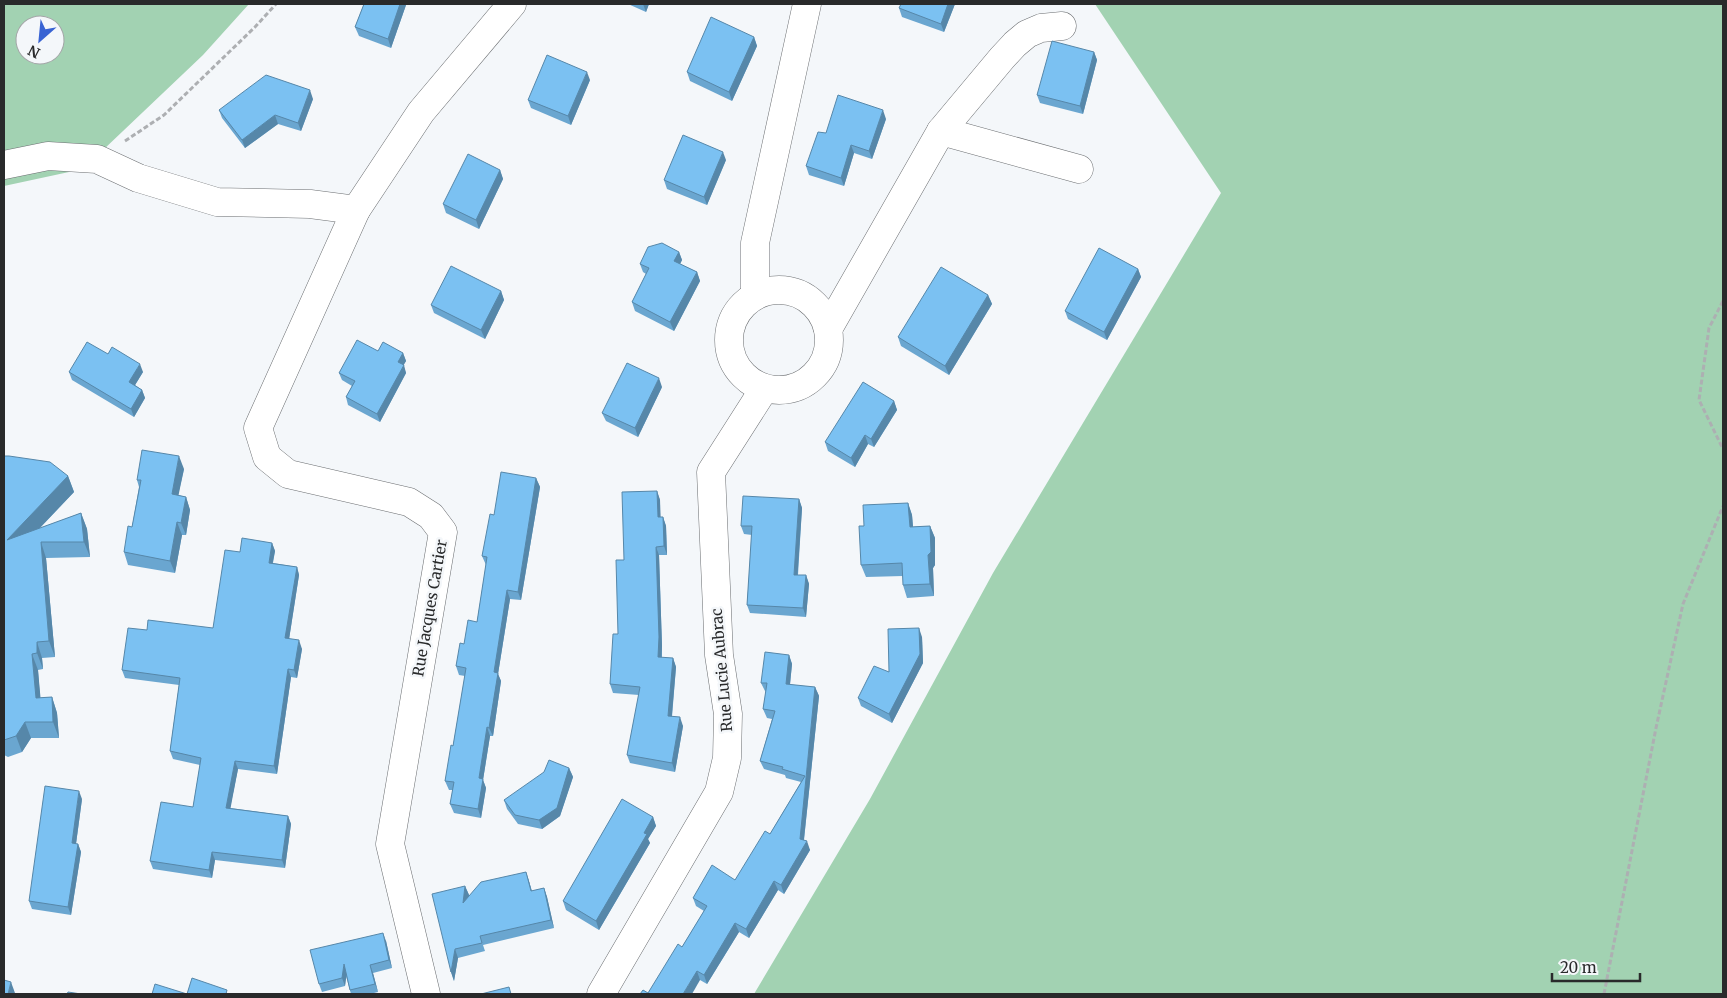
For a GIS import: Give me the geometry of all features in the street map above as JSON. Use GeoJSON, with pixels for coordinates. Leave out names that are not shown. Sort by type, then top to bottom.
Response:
{"type":"FeatureCollection","features":[{"type":"Feature","properties":{"kind":"street","name":"Rue Jacques Cartier"},"geometry":{"type":"LineString","coordinates":[[426,994],[390,844],[443,532],[431,516],[409,502],[288,474],[267,457],[258,428],[356,210],[421,112],[512,4]]}},
{"type":"Feature","properties":{"kind":"street"},"geometry":{"type":"LineString","coordinates":[[755,295],[755,243],[807,4]]}},
{"type":"Feature","properties":{"kind":"street"},"geometry":{"type":"LineString","coordinates":[[828,329],[941,131],[996,64],[1015,44],[1027,34],[1041,28],[1062,26]]}},
{"type":"Feature","properties":{"kind":"street"},"geometry":{"type":"LineString","coordinates":[[941,131],[1079,169]]}},
{"type":"Feature","properties":{"kind":"street"},"geometry":{"type":"LineString","coordinates":[[4,165],[48,156],[97,159],[138,178],[217,202],[310,204],[356,210]]}},
{"type":"Feature","properties":{"kind":"street"},"geometry":{"type":"LineString","coordinates":[[776,289],[796,292],[811,301],[822,312],[828,329],[830,342],[822,368],[809,380],[789,389],[764,389],[756,385],[742,374],[730,356],[729,328],[736,311],[755,295],[776,289]]}},
{"type":"Feature","properties":{"kind":"street","name":"Rue Lucie Aubrac"},"geometry":{"type":"LineString","coordinates":[[601,994],[719,792],[727,758],[728,714],[719,655],[711,472],[764,389]]}},
{"type":"Feature","properties":{"kind":"path"},"geometry":{"type":"LineString","coordinates":[[97,159],[164,115],[255,27],[276,4]]}},
{"type":"Feature","properties":{"kind":"path"},"geometry":{"type":"LineString","coordinates":[[1723,301],[1709,328],[1699,400],[1723,449]]}},
{"type":"Feature","properties":{"kind":"path"},"geometry":{"type":"LineString","coordinates":[[1604,994],[1656,728],[1683,604],[1723,506]]}},
{"type":"Feature","properties":{"kind":"green space"},"geometry":{"type":"Polygon","coordinates":[[[4,4],[249,4],[203,55],[83,169],[4,186],[4,4]]]}},
{"type":"Feature","properties":{"kind":"green space"},"geometry":{"type":"Polygon","coordinates":[[[1095,4],[1723,4],[1723,994],[754,994],[870,799],[993,573],[1221,193],[1095,4]]]}},
{"type":"Feature","properties":{"kind":"building"},"geometry":{"type":"Polygon","coordinates":[[[364,4],[400,4],[388,39],[355,27],[364,4]]]}},
{"type":"Feature","properties":{"kind":"building"},"geometry":{"type":"Polygon","coordinates":[[[901,4],[948,4],[941,24],[899,8],[901,4]]]}},
{"type":"Feature","properties":{"kind":"building"},"geometry":{"type":"Polygon","coordinates":[[[711,17],[754,37],[729,92],[687,72],[711,17]]]}},
{"type":"Feature","properties":{"kind":"building"},"geometry":{"type":"Polygon","coordinates":[[[1052,41],[1094,52],[1080,106],[1037,95],[1052,41]]]}},
{"type":"Feature","properties":{"kind":"building"},"geometry":{"type":"Polygon","coordinates":[[[547,55],[587,72],[568,116],[528,100],[547,55]]]}},
{"type":"Feature","properties":{"kind":"building"},"geometry":{"type":"Polygon","coordinates":[[[266,75],[310,90],[298,123],[275,115],[242,140],[219,110],[266,75]]]}},
{"type":"Feature","properties":{"kind":"building"},"geometry":{"type":"Polygon","coordinates":[[[838,95],[883,110],[869,151],[851,145],[841,178],[806,166],[818,132],[826,133],[838,95]]]}},
{"type":"Feature","properties":{"kind":"building"},"geometry":{"type":"Polygon","coordinates":[[[683,135],[723,152],[704,197],[664,180],[683,135]]]}},
{"type":"Feature","properties":{"kind":"building"},"geometry":{"type":"Polygon","coordinates":[[[468,154],[500,170],[476,220],[443,204],[468,154]]]}},
{"type":"Feature","properties":{"kind":"building"},"geometry":{"type":"Polygon","coordinates":[[[662,243],[679,252],[674,261],[697,272],[670,322],[632,302],[649,268],[640,264],[648,247],[662,243]]]}},
{"type":"Feature","properties":{"kind":"building"},"geometry":{"type":"Polygon","coordinates":[[[1099,248],[1138,269],[1104,332],[1065,311],[1099,248]]]}},
{"type":"Feature","properties":{"kind":"building"},"geometry":{"type":"Polygon","coordinates":[[[451,266],[501,291],[481,330],[431,305],[451,266]]]}},
{"type":"Feature","properties":{"kind":"building"},"geometry":{"type":"Polygon","coordinates":[[[941,267],[988,295],[945,366],[898,337],[941,267]]]}},
{"type":"Feature","properties":{"kind":"building"},"geometry":{"type":"Polygon","coordinates":[[[357,340],[378,351],[383,342],[403,353],[398,362],[404,365],[377,414],[346,397],[355,381],[339,373],[357,340]]]}},
{"type":"Feature","properties":{"kind":"building"},"geometry":{"type":"Polygon","coordinates":[[[87,342],[108,354],[112,347],[140,364],[129,382],[142,390],[131,409],[69,372],[87,342]]]}},
{"type":"Feature","properties":{"kind":"building"},"geometry":{"type":"Polygon","coordinates":[[[627,363],[659,378],[635,428],[602,413],[627,363]]]}},
{"type":"Feature","properties":{"kind":"building"},"geometry":{"type":"Polygon","coordinates":[[[863,382],[894,401],[871,439],[865,435],[851,458],[825,442],[863,382]]]}},
{"type":"Feature","properties":{"kind":"building"},"geometry":{"type":"Polygon","coordinates":[[[142,450],[179,456],[172,494],[186,497],[181,523],[177,522],[170,561],[124,552],[128,526],[132,527],[141,480],[137,480],[142,450]]]}},
{"type":"Feature","properties":{"kind":"building"},"geometry":{"type":"Polygon","coordinates":[[[4,456],[50,462],[68,476],[7,540],[81,513],[84,542],[41,542],[49,641],[37,642],[37,653],[32,654],[36,698],[52,697],[53,722],[25,722],[16,736],[4,740],[4,456]]]}},
{"type":"Feature","properties":{"kind":"building"},"geometry":{"type":"Polygon","coordinates":[[[501,472],[536,478],[518,592],[507,590],[494,672],[498,673],[479,778],[483,779],[478,809],[450,804],[454,782],[445,781],[466,668],[456,666],[460,643],[464,644],[468,620],[477,622],[487,557],[482,556],[490,514],[494,515],[501,472]]]}},
{"type":"Feature","properties":{"kind":"building"},"geometry":{"type":"Polygon","coordinates":[[[657,491],[658,517],[663,517],[664,546],[656,547],[658,657],[673,658],[668,716],[680,717],[672,763],[627,755],[640,687],[610,684],[613,634],[618,634],[616,560],[624,560],[622,492],[657,491]]]}},
{"type":"Feature","properties":{"kind":"building"},"geometry":{"type":"Polygon","coordinates":[[[743,496],[799,499],[794,575],[806,575],[803,608],[747,605],[752,526],[741,526],[743,496]]]}},
{"type":"Feature","properties":{"kind":"building"},"geometry":{"type":"Polygon","coordinates":[[[908,503],[910,527],[930,526],[931,552],[928,555],[930,584],[903,585],[902,563],[861,565],[859,526],[864,526],[863,505],[908,503]]]}},
{"type":"Feature","properties":{"kind":"building"},"geometry":{"type":"Polygon","coordinates":[[[242,538],[272,543],[269,563],[297,567],[285,638],[299,640],[294,670],[288,669],[274,766],[235,761],[226,808],[288,816],[282,860],[212,852],[209,870],[150,861],[161,802],[193,807],[201,758],[170,751],[180,678],[122,670],[128,628],[147,630],[148,620],[213,628],[225,550],[240,552],[242,538]]]}},
{"type":"Feature","properties":{"kind":"building"},"geometry":{"type":"Polygon","coordinates":[[[919,628],[920,654],[889,714],[858,698],[874,666],[889,672],[888,629],[919,628]]]}},
{"type":"Feature","properties":{"kind":"building"},"geometry":{"type":"Polygon","coordinates":[[[765,652],[789,655],[786,684],[815,687],[800,839],[807,841],[781,885],[774,881],[746,929],[735,923],[704,975],[697,971],[683,994],[640,994],[643,990],[648,993],[678,944],[682,947],[707,906],[693,898],[712,865],[735,880],[765,831],[770,834],[805,776],[782,769],[783,767],[760,761],[775,711],[763,709],[767,683],[761,683],[765,652]]]}},
{"type":"Feature","properties":{"kind":"building"},"geometry":{"type":"Polygon","coordinates":[[[549,760],[569,768],[557,808],[539,820],[515,815],[504,800],[544,772],[549,760]]]}},
{"type":"Feature","properties":{"kind":"building"},"geometry":{"type":"Polygon","coordinates":[[[45,786],[79,791],[72,843],[78,844],[68,907],[29,901],[45,786]]]}},
{"type":"Feature","properties":{"kind":"building"},"geometry":{"type":"Polygon","coordinates":[[[622,799],[653,817],[644,833],[647,834],[596,921],[563,901],[622,799]]]}},
{"type":"Feature","properties":{"kind":"building"},"geometry":{"type":"Polygon","coordinates":[[[526,872],[531,891],[544,888],[551,920],[480,936],[482,943],[455,949],[451,972],[432,894],[465,886],[463,903],[481,882],[526,872]]]}},
{"type":"Feature","properties":{"kind":"building"},"geometry":{"type":"Polygon","coordinates":[[[383,933],[389,960],[370,965],[375,984],[350,990],[344,964],[342,978],[319,984],[310,950],[383,933]]]}},
{"type":"Feature","properties":{"kind":"building"},"geometry":{"type":"Polygon","coordinates":[[[192,978],[227,990],[226,994],[187,994],[192,978]]]}},
{"type":"Feature","properties":{"kind":"building"},"geometry":{"type":"Polygon","coordinates":[[[4,980],[11,982],[8,994],[4,994],[4,980]]]}},
{"type":"Feature","properties":{"kind":"building"},"geometry":{"type":"Polygon","coordinates":[[[155,984],[187,994],[152,994],[155,984]]]}},
{"type":"Feature","properties":{"kind":"building"},"geometry":{"type":"Polygon","coordinates":[[[509,987],[511,994],[481,994],[509,987]]]}}]}
